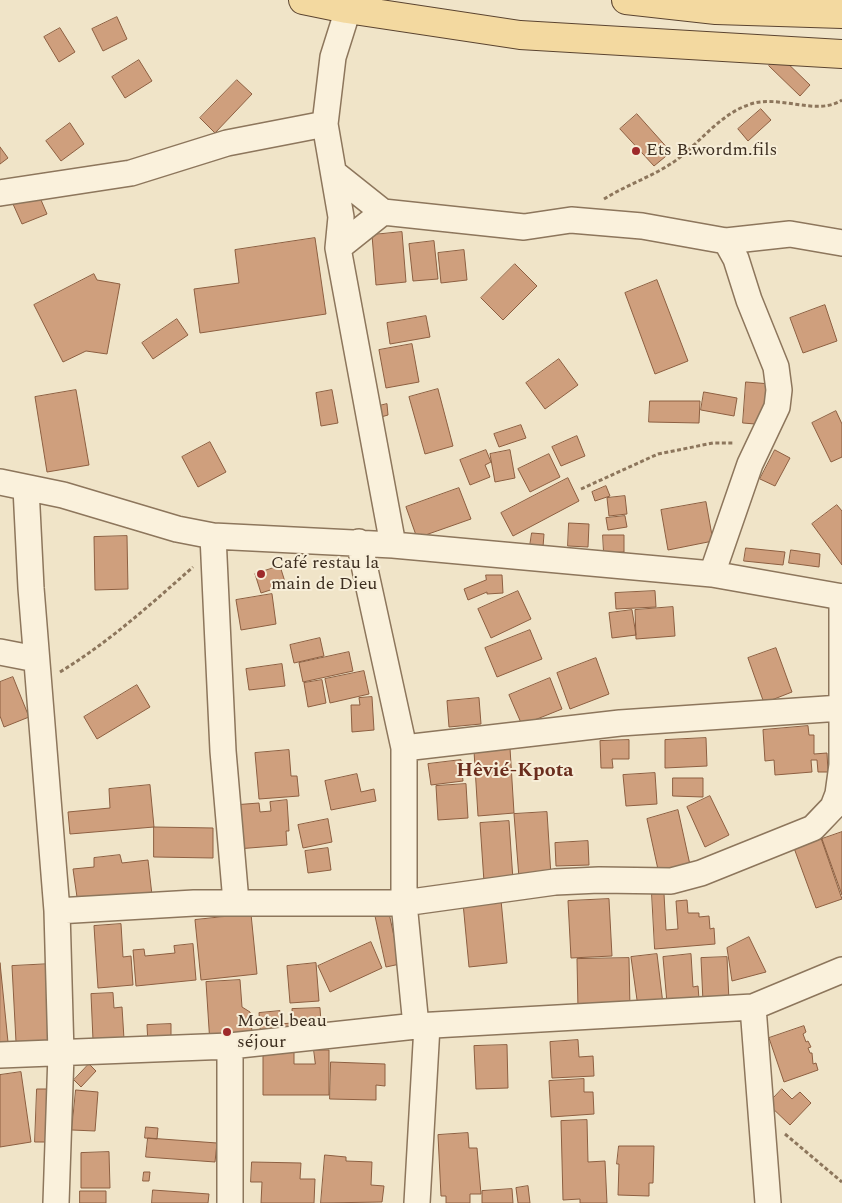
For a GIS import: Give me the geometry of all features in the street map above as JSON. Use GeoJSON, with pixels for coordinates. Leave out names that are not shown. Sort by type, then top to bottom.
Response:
{"type":"FeatureCollection","features":[{"type":"Feature","properties":{"kind":"main road"},"geometry":{"type":"LineString","coordinates":[[303,0],[349,5],[520,35],[842,54]]}},
{"type":"Feature","properties":{"kind":"main road"},"geometry":{"type":"LineString","coordinates":[[626,0],[716,10],[842,14]]}},
{"type":"Feature","properties":{"kind":"street"},"geometry":{"type":"LineString","coordinates":[[349,5],[333,57],[325,124],[341,217],[338,248],[393,545]]}},
{"type":"Feature","properties":{"kind":"street"},"geometry":{"type":"LineString","coordinates":[[0,193],[131,174],[227,142],[325,124]]}},
{"type":"Feature","properties":{"kind":"street"},"geometry":{"type":"LineString","coordinates":[[334,173],[384,212],[524,227],[571,220],[642,226],[726,241],[790,234],[842,242]]}},
{"type":"Feature","properties":{"kind":"street"},"geometry":{"type":"LineString","coordinates":[[338,248],[384,212]]}},
{"type":"Feature","properties":{"kind":"street"},"geometry":{"type":"LineString","coordinates":[[712,574],[750,464],[777,407],[779,390],[776,367],[749,300],[736,259],[726,241]]}},
{"type":"Feature","properties":{"kind":"street"},"geometry":{"type":"LineString","coordinates":[[0,482],[64,495],[177,528],[213,543],[359,542],[712,574],[842,597],[842,765],[840,795],[833,807],[813,828],[688,878],[672,881],[599,880],[555,882],[404,903],[236,902],[57,911]]}},
{"type":"Feature","properties":{"kind":"street"},"geometry":{"type":"LineString","coordinates":[[26,488],[36,659],[57,911],[61,1054],[56,1203]]}},
{"type":"Feature","properties":{"kind":"street"},"geometry":{"type":"LineString","coordinates":[[359,542],[404,748],[404,903],[421,1026],[417,1203]]}},
{"type":"Feature","properties":{"kind":"street"},"geometry":{"type":"LineString","coordinates":[[213,543],[223,751],[236,902]]}},
{"type":"Feature","properties":{"kind":"street"},"geometry":{"type":"LineString","coordinates":[[0,652],[36,659]]}},
{"type":"Feature","properties":{"kind":"street"},"geometry":{"type":"LineString","coordinates":[[404,748],[620,723],[841,708]]}},
{"type":"Feature","properties":{"kind":"street"},"geometry":{"type":"LineString","coordinates":[[0,1055],[230,1046],[421,1026],[753,1007],[842,970]]}},
{"type":"Feature","properties":{"kind":"street"},"geometry":{"type":"LineString","coordinates":[[753,1007],[768,1203]]}},
{"type":"Feature","properties":{"kind":"street"},"geometry":{"type":"LineString","coordinates":[[230,1046],[230,1203]]}},
{"type":"Feature","properties":{"kind":"path"},"geometry":{"type":"LineString","coordinates":[[571,220],[616,192],[678,159],[720,121],[738,109],[766,102],[793,103],[824,108],[842,100]]}},
{"type":"Feature","properties":{"kind":"path"},"geometry":{"type":"LineString","coordinates":[[581,489],[658,454],[676,449],[713,443],[760,442]]}},
{"type":"Feature","properties":{"kind":"path"},"geometry":{"type":"LineString","coordinates":[[38,685],[102,645],[213,543]]}},
{"type":"Feature","properties":{"kind":"path"},"geometry":{"type":"LineString","coordinates":[[760,1112],[842,1182]]}},
{"type":"Feature","properties":{"kind":"building"},"geometry":{"type":"Polygon","coordinates":[[[117,17],[127,39],[103,51],[92,29],[117,17]]]}},
{"type":"Feature","properties":{"kind":"building"},"geometry":{"type":"Polygon","coordinates":[[[60,28],[75,52],[59,62],[44,37],[60,28]]]}},
{"type":"Feature","properties":{"kind":"building"},"geometry":{"type":"Polygon","coordinates":[[[779,55],[810,85],[800,96],[769,66],[779,55]]]}},
{"type":"Feature","properties":{"kind":"building"},"geometry":{"type":"Polygon","coordinates":[[[139,60],[152,81],[125,98],[112,77],[139,60]]]}},
{"type":"Feature","properties":{"kind":"building"},"geometry":{"type":"Polygon","coordinates":[[[237,80],[252,94],[215,133],[200,118],[237,80]]]}},
{"type":"Feature","properties":{"kind":"building"},"geometry":{"type":"Polygon","coordinates":[[[761,109],[771,120],[748,141],[738,129],[761,109]]]}},
{"type":"Feature","properties":{"kind":"building"},"geometry":{"type":"Polygon","coordinates":[[[637,114],[671,152],[654,166],[620,129],[637,114]]]}},
{"type":"Feature","properties":{"kind":"building"},"geometry":{"type":"Polygon","coordinates":[[[70,123],[84,144],[61,161],[46,141],[70,123]]]}},
{"type":"Feature","properties":{"kind":"building"},"geometry":{"type":"Polygon","coordinates":[[[0,147],[8,158],[0,164],[0,147]]]}},
{"type":"Feature","properties":{"kind":"building"},"geometry":{"type":"Polygon","coordinates":[[[38,193],[47,214],[22,224],[13,204],[38,193]]]}},
{"type":"Feature","properties":{"kind":"building"},"geometry":{"type":"Polygon","coordinates":[[[402,232],[406,282],[376,285],[372,235],[402,232]]]}},
{"type":"Feature","properties":{"kind":"building"},"geometry":{"type":"Polygon","coordinates":[[[315,238],[326,314],[200,333],[194,289],[239,283],[235,250],[315,238]]]}},
{"type":"Feature","properties":{"kind":"building"},"geometry":{"type":"Polygon","coordinates":[[[434,241],[438,279],[413,281],[409,244],[434,241]]]}},
{"type":"Feature","properties":{"kind":"building"},"geometry":{"type":"Polygon","coordinates":[[[464,250],[467,280],[441,283],[438,253],[464,250]]]}},
{"type":"Feature","properties":{"kind":"building"},"geometry":{"type":"Polygon","coordinates":[[[515,264],[537,286],[503,320],[481,298],[515,264]]]}},
{"type":"Feature","properties":{"kind":"building"},"geometry":{"type":"Polygon","coordinates":[[[94,274],[97,280],[120,284],[107,354],[86,351],[63,362],[34,305],[94,274]]]}},
{"type":"Feature","properties":{"kind":"building"},"geometry":{"type":"Polygon","coordinates":[[[657,280],[688,361],[655,374],[625,293],[657,280]]]}},
{"type":"Feature","properties":{"kind":"building"},"geometry":{"type":"Polygon","coordinates":[[[825,305],[837,341],[803,353],[790,318],[825,305]]]}},
{"type":"Feature","properties":{"kind":"building"},"geometry":{"type":"Polygon","coordinates":[[[426,316],[430,337],[390,344],[387,323],[426,316]]]}},
{"type":"Feature","properties":{"kind":"building"},"geometry":{"type":"Polygon","coordinates":[[[177,319],[188,335],[153,359],[142,343],[177,319]]]}},
{"type":"Feature","properties":{"kind":"building"},"geometry":{"type":"Polygon","coordinates":[[[412,344],[419,382],[386,388],[379,350],[412,344]]]}},
{"type":"Feature","properties":{"kind":"building"},"geometry":{"type":"Polygon","coordinates":[[[559,359],[578,385],[545,409],[526,383],[559,359]]]}},
{"type":"Feature","properties":{"kind":"building"},"geometry":{"type":"Polygon","coordinates":[[[746,382],[771,384],[767,425],[743,423],[746,382]]]}},
{"type":"Feature","properties":{"kind":"building"},"geometry":{"type":"Polygon","coordinates":[[[438,389],[453,446],[425,454],[409,397],[438,389]]]}},
{"type":"Feature","properties":{"kind":"building"},"geometry":{"type":"Polygon","coordinates":[[[76,390],[89,465],[47,472],[35,397],[76,390]]]}},
{"type":"Feature","properties":{"kind":"building"},"geometry":{"type":"Polygon","coordinates":[[[332,390],[338,423],[321,426],[316,393],[332,390]]]}},
{"type":"Feature","properties":{"kind":"building"},"geometry":{"type":"Polygon","coordinates":[[[704,392],[737,398],[734,416],[701,410],[704,392]]]}},
{"type":"Feature","properties":{"kind":"building"},"geometry":{"type":"Polygon","coordinates":[[[650,401],[700,401],[699,423],[649,422],[650,401]]]}},
{"type":"Feature","properties":{"kind":"building"},"geometry":{"type":"Polygon","coordinates":[[[387,404],[388,415],[381,417],[379,406],[387,404]]]}},
{"type":"Feature","properties":{"kind":"building"},"geometry":{"type":"Polygon","coordinates":[[[836,411],[842,424],[842,457],[831,462],[812,423],[836,411]]]}},
{"type":"Feature","properties":{"kind":"building"},"geometry":{"type":"Polygon","coordinates":[[[521,425],[526,438],[499,447],[494,434],[521,425]]]}},
{"type":"Feature","properties":{"kind":"building"},"geometry":{"type":"Polygon","coordinates":[[[577,436],[585,456],[561,466],[552,447],[577,436]]]}},
{"type":"Feature","properties":{"kind":"building"},"geometry":{"type":"Polygon","coordinates":[[[210,442],[226,472],[198,487],[182,457],[210,442]]]}},
{"type":"Feature","properties":{"kind":"building"},"geometry":{"type":"Polygon","coordinates":[[[486,450],[491,462],[485,465],[490,477],[470,485],[460,460],[486,450]]]}},
{"type":"Feature","properties":{"kind":"building"},"geometry":{"type":"Polygon","coordinates":[[[510,450],[515,478],[495,482],[490,454],[510,450]]]}},
{"type":"Feature","properties":{"kind":"building"},"geometry":{"type":"Polygon","coordinates":[[[775,450],[790,458],[775,486],[760,479],[775,450]]]}},
{"type":"Feature","properties":{"kind":"building"},"geometry":{"type":"Polygon","coordinates":[[[549,454],[560,477],[530,492],[518,469],[549,454]]]}},
{"type":"Feature","properties":{"kind":"building"},"geometry":{"type":"Polygon","coordinates":[[[568,478],[579,501],[513,536],[501,513],[568,478]]]}},
{"type":"Feature","properties":{"kind":"building"},"geometry":{"type":"Polygon","coordinates":[[[606,486],[610,496],[595,501],[592,492],[606,486]]]}},
{"type":"Feature","properties":{"kind":"building"},"geometry":{"type":"Polygon","coordinates":[[[459,488],[471,519],[417,538],[406,507],[459,488]]]}},
{"type":"Feature","properties":{"kind":"building"},"geometry":{"type":"Polygon","coordinates":[[[625,496],[627,514],[609,516],[607,498],[625,496]]]}},
{"type":"Feature","properties":{"kind":"building"},"geometry":{"type":"Polygon","coordinates":[[[706,502],[713,541],[668,550],[661,510],[706,502]]]}},
{"type":"Feature","properties":{"kind":"building"},"geometry":{"type":"Polygon","coordinates":[[[837,505],[842,511],[842,565],[812,524],[837,505]]]}},
{"type":"Feature","properties":{"kind":"building"},"geometry":{"type":"Polygon","coordinates":[[[625,516],[627,527],[608,530],[606,518],[625,516]]]}},
{"type":"Feature","properties":{"kind":"building"},"geometry":{"type":"Polygon","coordinates":[[[569,523],[589,524],[588,547],[568,546],[569,523]]]}},
{"type":"Feature","properties":{"kind":"building"},"geometry":{"type":"Polygon","coordinates":[[[532,533],[544,534],[543,547],[530,546],[532,533]]]}},
{"type":"Feature","properties":{"kind":"building"},"geometry":{"type":"Polygon","coordinates":[[[603,535],[624,535],[624,552],[604,553],[603,535]]]}},
{"type":"Feature","properties":{"kind":"building"},"geometry":{"type":"Polygon","coordinates":[[[127,536],[128,589],[95,590],[94,537],[127,536]]]}},
{"type":"Feature","properties":{"kind":"building"},"geometry":{"type":"Polygon","coordinates":[[[746,548],[785,552],[783,565],[744,561],[746,548]]]}},
{"type":"Feature","properties":{"kind":"building"},"geometry":{"type":"Polygon","coordinates":[[[791,550],[820,554],[819,567],[789,563],[791,550]]]}},
{"type":"Feature","properties":{"kind":"building"},"geometry":{"type":"Polygon","coordinates":[[[280,566],[286,585],[261,593],[255,574],[280,566]]]}},
{"type":"Feature","properties":{"kind":"building"},"geometry":{"type":"Polygon","coordinates":[[[486,575],[502,575],[503,593],[487,594],[487,592],[468,600],[464,589],[486,580],[486,575]]]}},
{"type":"Feature","properties":{"kind":"building"},"geometry":{"type":"Polygon","coordinates":[[[518,591],[531,619],[491,638],[478,609],[518,591]]]}},
{"type":"Feature","properties":{"kind":"building"},"geometry":{"type":"Polygon","coordinates":[[[655,591],[656,607],[616,609],[615,593],[655,591]]]}},
{"type":"Feature","properties":{"kind":"building"},"geometry":{"type":"Polygon","coordinates":[[[272,594],[276,624],[241,630],[236,600],[272,594]]]}},
{"type":"Feature","properties":{"kind":"building"},"geometry":{"type":"Polygon","coordinates":[[[673,607],[675,636],[636,639],[635,610],[673,607]]]}},
{"type":"Feature","properties":{"kind":"building"},"geometry":{"type":"Polygon","coordinates":[[[632,610],[636,635],[612,638],[609,613],[632,610]]]}},
{"type":"Feature","properties":{"kind":"building"},"geometry":{"type":"Polygon","coordinates":[[[530,630],[542,659],[497,677],[485,648],[530,630]]]}},
{"type":"Feature","properties":{"kind":"building"},"geometry":{"type":"Polygon","coordinates":[[[320,638],[324,656],[294,663],[290,645],[320,638]]]}},
{"type":"Feature","properties":{"kind":"building"},"geometry":{"type":"Polygon","coordinates":[[[776,648],[792,692],[764,703],[748,658],[776,648]]]}},
{"type":"Feature","properties":{"kind":"building"},"geometry":{"type":"Polygon","coordinates":[[[349,652],[353,671],[303,682],[299,663],[349,652]]]}},
{"type":"Feature","properties":{"kind":"building"},"geometry":{"type":"Polygon","coordinates":[[[596,658],[609,694],[570,709],[557,673],[596,658]]]}},
{"type":"Feature","properties":{"kind":"building"},"geometry":{"type":"Polygon","coordinates":[[[282,664],[285,686],[249,690],[246,669],[282,664]]]}},
{"type":"Feature","properties":{"kind":"building"},"geometry":{"type":"Polygon","coordinates":[[[364,671],[369,694],[330,703],[325,679],[364,671]]]}},
{"type":"Feature","properties":{"kind":"building"},"geometry":{"type":"Polygon","coordinates":[[[13,677],[29,717],[4,727],[0,716],[0,682],[13,677]]]}},
{"type":"Feature","properties":{"kind":"building"},"geometry":{"type":"Polygon","coordinates":[[[550,678],[562,709],[522,725],[509,695],[550,678]]]}},
{"type":"Feature","properties":{"kind":"building"},"geometry":{"type":"Polygon","coordinates":[[[322,680],[326,703],[308,707],[304,683],[322,680]]]}},
{"type":"Feature","properties":{"kind":"building"},"geometry":{"type":"Polygon","coordinates":[[[137,685],[150,707],[97,739],[84,717],[137,685]]]}},
{"type":"Feature","properties":{"kind":"building"},"geometry":{"type":"Polygon","coordinates":[[[372,697],[374,730],[352,732],[351,705],[360,705],[359,698],[372,697]]]}},
{"type":"Feature","properties":{"kind":"building"},"geometry":{"type":"Polygon","coordinates":[[[479,698],[481,724],[449,727],[447,701],[479,698]]]}},
{"type":"Feature","properties":{"kind":"building"},"geometry":{"type":"Polygon","coordinates":[[[808,726],[809,735],[814,735],[814,754],[827,753],[828,772],[818,772],[817,760],[811,760],[812,772],[775,775],[774,760],[765,761],[763,730],[808,726]]]}},
{"type":"Feature","properties":{"kind":"building"},"geometry":{"type":"Polygon","coordinates":[[[706,738],[707,766],[665,768],[665,740],[706,738]]]}},
{"type":"Feature","properties":{"kind":"building"},"geometry":{"type":"Polygon","coordinates":[[[629,740],[629,759],[612,759],[613,768],[601,768],[600,741],[629,740]]]}},
{"type":"Feature","properties":{"kind":"building"},"geometry":{"type":"Polygon","coordinates":[[[510,748],[514,813],[478,816],[474,751],[510,748]]]}},
{"type":"Feature","properties":{"kind":"building"},"geometry":{"type":"Polygon","coordinates":[[[289,750],[291,776],[297,776],[299,796],[259,799],[255,753],[289,750]]]}},
{"type":"Feature","properties":{"kind":"building"},"geometry":{"type":"Polygon","coordinates":[[[461,760],[463,781],[431,785],[428,764],[461,760]]]}},
{"type":"Feature","properties":{"kind":"building"},"geometry":{"type":"Polygon","coordinates":[[[655,773],[657,804],[626,806],[623,775],[655,773]]]}},
{"type":"Feature","properties":{"kind":"building"},"geometry":{"type":"Polygon","coordinates":[[[357,774],[361,792],[374,789],[376,801],[331,810],[325,781],[357,774]]]}},
{"type":"Feature","properties":{"kind":"building"},"geometry":{"type":"Polygon","coordinates":[[[673,778],[703,778],[703,797],[673,796],[673,778]]]}},
{"type":"Feature","properties":{"kind":"building"},"geometry":{"type":"Polygon","coordinates":[[[466,784],[468,818],[438,820],[436,786],[466,784]]]}},
{"type":"Feature","properties":{"kind":"building"},"geometry":{"type":"Polygon","coordinates":[[[150,785],[154,827],[70,834],[68,812],[110,808],[109,789],[150,785]]]}},
{"type":"Feature","properties":{"kind":"building"},"geometry":{"type":"Polygon","coordinates":[[[710,796],[729,835],[705,847],[687,807],[710,796]]]}},
{"type":"Feature","properties":{"kind":"building"},"geometry":{"type":"Polygon","coordinates":[[[287,800],[289,831],[286,831],[287,845],[237,849],[233,805],[259,803],[260,812],[271,811],[270,802],[287,800]]]}},
{"type":"Feature","properties":{"kind":"building"},"geometry":{"type":"Polygon","coordinates":[[[678,810],[692,874],[659,874],[647,819],[678,810]]]}},
{"type":"Feature","properties":{"kind":"building"},"geometry":{"type":"Polygon","coordinates":[[[547,812],[551,876],[519,878],[514,814],[547,812]]]}},
{"type":"Feature","properties":{"kind":"building"},"geometry":{"type":"Polygon","coordinates":[[[328,819],[332,842],[303,848],[298,825],[328,819]]]}},
{"type":"Feature","properties":{"kind":"building"},"geometry":{"type":"Polygon","coordinates":[[[509,821],[513,880],[484,882],[480,823],[509,821]]]}},
{"type":"Feature","properties":{"kind":"building"},"geometry":{"type":"Polygon","coordinates":[[[154,827],[213,828],[213,858],[154,857],[154,827]]]}},
{"type":"Feature","properties":{"kind":"building"},"geometry":{"type":"Polygon","coordinates":[[[842,832],[842,895],[822,839],[842,832]]]}},
{"type":"Feature","properties":{"kind":"building"},"geometry":{"type":"Polygon","coordinates":[[[821,838],[842,899],[816,908],[794,848],[821,838]]]}},
{"type":"Feature","properties":{"kind":"building"},"geometry":{"type":"Polygon","coordinates":[[[588,841],[589,865],[556,866],[555,843],[588,841]]]}},
{"type":"Feature","properties":{"kind":"building"},"geometry":{"type":"Polygon","coordinates":[[[328,848],[331,870],[308,873],[305,851],[328,848]]]}},
{"type":"Feature","properties":{"kind":"building"},"geometry":{"type":"Polygon","coordinates":[[[120,855],[122,863],[148,860],[152,895],[78,904],[73,869],[94,867],[94,858],[120,855]]]}},
{"type":"Feature","properties":{"kind":"building"},"geometry":{"type":"Polygon","coordinates":[[[652,894],[664,894],[666,930],[678,929],[676,901],[687,900],[688,913],[699,913],[699,917],[709,916],[710,929],[714,928],[715,944],[655,949],[652,894]]]}},
{"type":"Feature","properties":{"kind":"building"},"geometry":{"type":"Polygon","coordinates":[[[609,899],[612,956],[571,958],[568,901],[609,899]]]}},
{"type":"Feature","properties":{"kind":"building"},"geometry":{"type":"Polygon","coordinates":[[[501,900],[507,963],[469,967],[463,903],[501,900]]]}},
{"type":"Feature","properties":{"kind":"building"},"geometry":{"type":"Polygon","coordinates":[[[389,913],[400,964],[386,967],[375,916],[389,913]]]}},
{"type":"Feature","properties":{"kind":"building"},"geometry":{"type":"Polygon","coordinates":[[[251,914],[257,974],[201,980],[195,920],[251,914]]]}},
{"type":"Feature","properties":{"kind":"building"},"geometry":{"type":"Polygon","coordinates":[[[121,924],[123,957],[131,956],[133,985],[98,988],[94,926],[121,924]]]}},
{"type":"Feature","properties":{"kind":"building"},"geometry":{"type":"Polygon","coordinates":[[[749,937],[766,972],[732,981],[727,948],[749,937]]]}},
{"type":"Feature","properties":{"kind":"building"},"geometry":{"type":"Polygon","coordinates":[[[371,942],[382,968],[330,992],[318,966],[371,942]]]}},
{"type":"Feature","properties":{"kind":"building"},"geometry":{"type":"Polygon","coordinates":[[[193,944],[196,980],[136,986],[133,950],[144,949],[145,956],[175,953],[174,946],[193,944]]]}},
{"type":"Feature","properties":{"kind":"building"},"geometry":{"type":"Polygon","coordinates":[[[657,954],[663,1004],[638,1007],[631,957],[657,954]]]}},
{"type":"Feature","properties":{"kind":"building"},"geometry":{"type":"Polygon","coordinates":[[[691,954],[693,987],[698,986],[699,999],[667,1003],[663,957],[691,954]]]}},
{"type":"Feature","properties":{"kind":"building"},"geometry":{"type":"Polygon","coordinates":[[[727,957],[729,1001],[703,1002],[701,958],[727,957]]]}},
{"type":"Feature","properties":{"kind":"building"},"geometry":{"type":"Polygon","coordinates":[[[629,958],[630,1008],[578,1009],[577,959],[629,958]]]}},
{"type":"Feature","properties":{"kind":"building"},"geometry":{"type":"Polygon","coordinates":[[[0,963],[8,1042],[0,1042],[0,963]]]}},
{"type":"Feature","properties":{"kind":"building"},"geometry":{"type":"Polygon","coordinates":[[[316,963],[319,1001],[290,1003],[287,966],[316,963]]]}},
{"type":"Feature","properties":{"kind":"building"},"geometry":{"type":"Polygon","coordinates":[[[51,964],[55,1041],[16,1042],[12,966],[51,964]]]}},
{"type":"Feature","properties":{"kind":"building"},"geometry":{"type":"Polygon","coordinates":[[[240,980],[242,1007],[250,1012],[253,1041],[210,1044],[206,982],[240,980]]]}},
{"type":"Feature","properties":{"kind":"building"},"geometry":{"type":"Polygon","coordinates":[[[113,993],[114,1008],[122,1007],[124,1039],[93,1040],[91,994],[113,993]]]}},
{"type":"Feature","properties":{"kind":"building"},"geometry":{"type":"Polygon","coordinates":[[[320,1008],[322,1036],[294,1038],[292,1009],[320,1008]]]}},
{"type":"Feature","properties":{"kind":"building"},"geometry":{"type":"Polygon","coordinates":[[[280,1011],[281,1024],[291,1023],[292,1037],[261,1040],[259,1013],[280,1011]]]}},
{"type":"Feature","properties":{"kind":"building"},"geometry":{"type":"Polygon","coordinates":[[[171,1024],[171,1044],[148,1045],[147,1025],[171,1024]]]}},
{"type":"Feature","properties":{"kind":"building"},"geometry":{"type":"Polygon","coordinates":[[[804,1026],[806,1032],[803,1034],[806,1042],[808,1041],[811,1047],[808,1048],[810,1053],[812,1053],[813,1064],[816,1063],[818,1070],[784,1082],[769,1038],[804,1026]]]}},
{"type":"Feature","properties":{"kind":"building"},"geometry":{"type":"Polygon","coordinates":[[[578,1040],[579,1057],[593,1056],[594,1076],[552,1078],[550,1042],[578,1040]]]}},
{"type":"Feature","properties":{"kind":"building"},"geometry":{"type":"Polygon","coordinates":[[[507,1045],[508,1088],[476,1089],[474,1046],[507,1045]]]}},
{"type":"Feature","properties":{"kind":"building"},"geometry":{"type":"Polygon","coordinates":[[[314,1050],[329,1050],[329,1095],[263,1095],[263,1051],[294,1051],[294,1064],[315,1064],[314,1050]]]}},
{"type":"Feature","properties":{"kind":"building"},"geometry":{"type":"Polygon","coordinates":[[[331,1062],[385,1064],[385,1086],[376,1085],[376,1100],[330,1099],[331,1062]]]}},
{"type":"Feature","properties":{"kind":"building"},"geometry":{"type":"Polygon","coordinates":[[[89,1064],[96,1071],[81,1087],[74,1080],[89,1064]]]}},
{"type":"Feature","properties":{"kind":"building"},"geometry":{"type":"Polygon","coordinates":[[[21,1072],[31,1142],[0,1147],[0,1075],[21,1072]]]}},
{"type":"Feature","properties":{"kind":"building"},"geometry":{"type":"Polygon","coordinates":[[[584,1079],[584,1092],[593,1092],[594,1114],[551,1117],[549,1081],[584,1079]]]}},
{"type":"Feature","properties":{"kind":"building"},"geometry":{"type":"Polygon","coordinates":[[[37,1089],[54,1089],[52,1142],[35,1142],[37,1089]]]}},
{"type":"Feature","properties":{"kind":"building"},"geometry":{"type":"Polygon","coordinates":[[[782,1089],[792,1099],[800,1092],[811,1103],[790,1125],[768,1104],[782,1089]]]}},
{"type":"Feature","properties":{"kind":"building"},"geometry":{"type":"Polygon","coordinates":[[[76,1090],[98,1092],[95,1131],[72,1130],[76,1090]]]}},
{"type":"Feature","properties":{"kind":"building"},"geometry":{"type":"Polygon","coordinates":[[[587,1120],[588,1162],[605,1161],[607,1203],[580,1203],[580,1199],[563,1200],[561,1121],[587,1120]]]}},
{"type":"Feature","properties":{"kind":"building"},"geometry":{"type":"Polygon","coordinates":[[[146,1127],[158,1128],[157,1139],[145,1138],[146,1127]]]}},
{"type":"Feature","properties":{"kind":"building"},"geometry":{"type":"Polygon","coordinates":[[[468,1133],[469,1148],[477,1148],[481,1194],[470,1194],[470,1203],[446,1203],[446,1196],[441,1196],[438,1135],[468,1133]]]}},
{"type":"Feature","properties":{"kind":"building"},"geometry":{"type":"Polygon","coordinates":[[[148,1138],[217,1143],[215,1162],[146,1157],[148,1138]]]}},
{"type":"Feature","properties":{"kind":"building"},"geometry":{"type":"Polygon","coordinates":[[[619,1146],[654,1146],[653,1183],[649,1183],[649,1196],[618,1195],[619,1164],[617,1164],[619,1146]]]}},
{"type":"Feature","properties":{"kind":"building"},"geometry":{"type":"Polygon","coordinates":[[[109,1152],[110,1188],[81,1188],[81,1153],[109,1152]]]}},
{"type":"Feature","properties":{"kind":"building"},"geometry":{"type":"Polygon","coordinates":[[[325,1155],[346,1157],[346,1161],[372,1162],[371,1185],[384,1186],[382,1202],[321,1203],[325,1155]]]}},
{"type":"Feature","properties":{"kind":"building"},"geometry":{"type":"Polygon","coordinates":[[[252,1162],[301,1163],[300,1179],[315,1179],[314,1203],[261,1203],[262,1182],[251,1182],[252,1162]]]}},
{"type":"Feature","properties":{"kind":"building"},"geometry":{"type":"Polygon","coordinates":[[[144,1172],[150,1172],[149,1181],[143,1181],[144,1172]]]}},
{"type":"Feature","properties":{"kind":"building"},"geometry":{"type":"Polygon","coordinates":[[[528,1186],[530,1203],[518,1203],[516,1188],[528,1186]]]}},
{"type":"Feature","properties":{"kind":"building"},"geometry":{"type":"Polygon","coordinates":[[[512,1189],[513,1203],[482,1203],[482,1191],[512,1189]]]}},
{"type":"Feature","properties":{"kind":"building"},"geometry":{"type":"Polygon","coordinates":[[[153,1190],[209,1194],[208,1203],[152,1203],[153,1190]]]}},
{"type":"Feature","properties":{"kind":"building"},"geometry":{"type":"Polygon","coordinates":[[[80,1191],[106,1191],[106,1203],[80,1203],[80,1191]]]}},
{"type":"Feature","properties":{"kind":"place","name":"Ets B.wordm.fils"},"geometry":{"type":"Point","coordinates":[636,151]}},
{"type":"Feature","properties":{"kind":"place","name":"Café restau la main de Dieu"},"geometry":{"type":"Point","coordinates":[261,574]}},
{"type":"Feature","properties":{"kind":"place","name":"Motel beau séjour"},"geometry":{"type":"Point","coordinates":[227,1032]}},
{"type":"Feature","properties":{"kind":"district","name":"Hêvié-Kpota"},"geometry":{"type":"Point","coordinates":[515,772]}}]}
